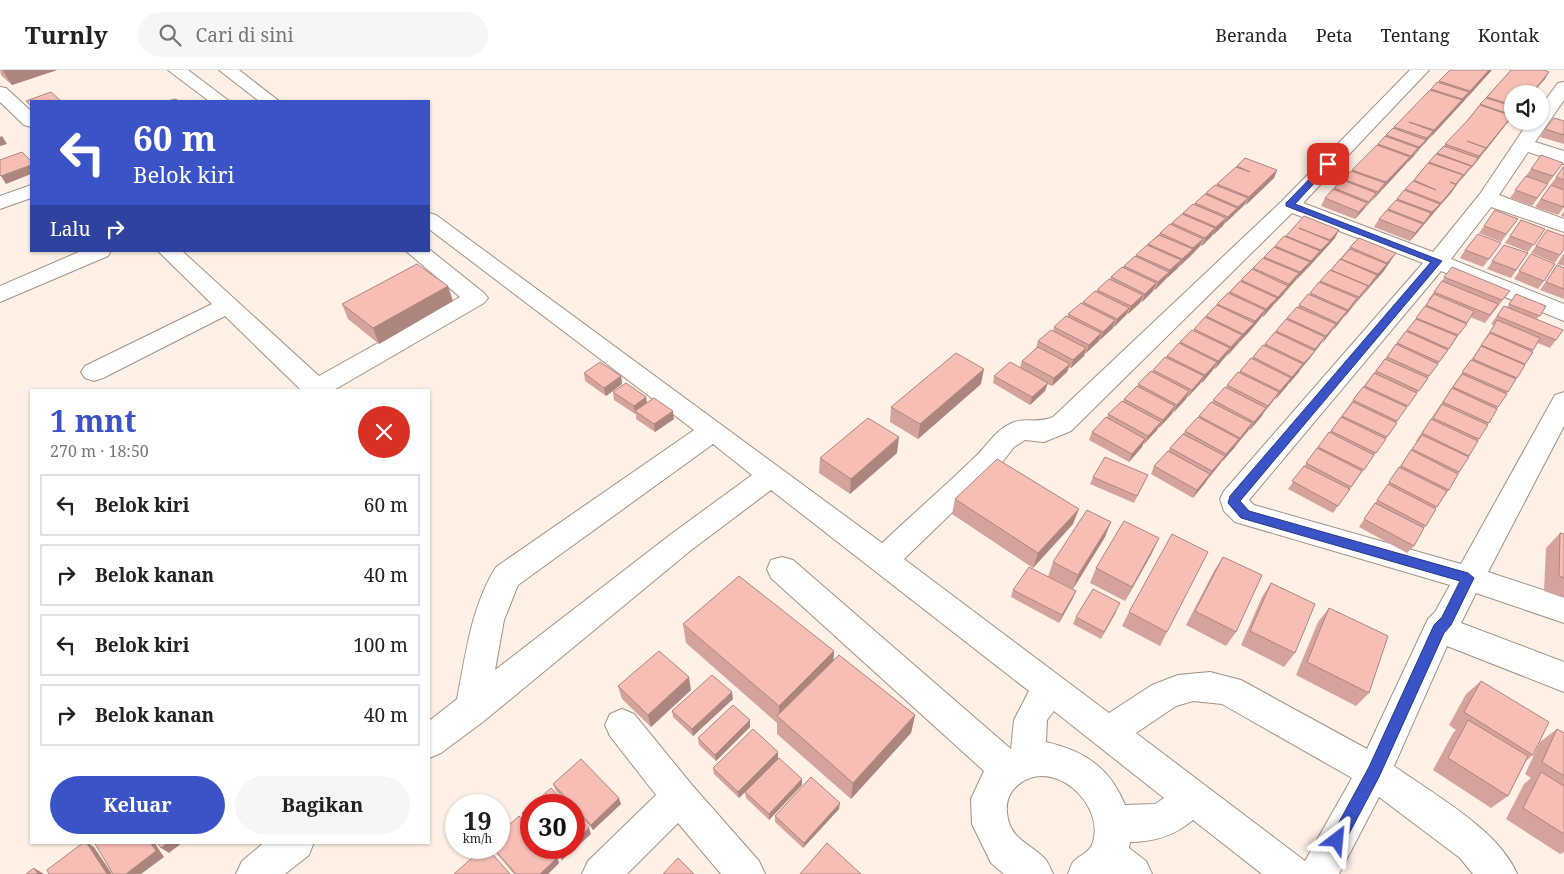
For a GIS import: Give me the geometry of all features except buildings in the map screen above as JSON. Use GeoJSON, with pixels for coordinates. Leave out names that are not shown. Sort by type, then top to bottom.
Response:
{"type":"FeatureCollection","features":[{"type":"Feature","properties":{"kind":"street"},"geometry":{"type":"LineString","coordinates":[[177,70],[219,100]]}},
{"type":"Feature","properties":{"kind":"street"},"geometry":{"type":"LineString","coordinates":[[228,70],[269,100]]}},
{"type":"Feature","properties":{"kind":"street"},"geometry":{"type":"LineString","coordinates":[[883,560],[987,462],[1005,440],[1020,430],[1044,432],[1062,424],[1289,205],[1420,70]]}},
{"type":"Feature","properties":{"kind":"street"},"geometry":{"type":"LineString","coordinates":[[1549,107],[1564,87]]}},
{"type":"Feature","properties":{"kind":"street"},"geometry":{"type":"LineString","coordinates":[[0,92],[26,116]]}},
{"type":"Feature","properties":{"kind":"street"},"geometry":{"type":"LineString","coordinates":[[0,119],[26,116]]}},
{"type":"Feature","properties":{"kind":"street"},"geometry":{"type":"LineString","coordinates":[[1532,130],[1487,198],[1437,261],[1234,500],[1234,503],[1245,514],[1453,606],[1564,678]]}},
{"type":"Feature","properties":{"kind":"street"},"geometry":{"type":"LineString","coordinates":[[1523,144],[1564,158]]}},
{"type":"Feature","properties":{"kind":"street"},"geometry":{"type":"LineString","coordinates":[[0,203],[30,191]]}},
{"type":"Feature","properties":{"kind":"street"},"geometry":{"type":"LineString","coordinates":[[1487,198],[1564,226]]}},
{"type":"Feature","properties":{"kind":"street"},"geometry":{"type":"LineString","coordinates":[[1289,205],[1437,261],[1564,313]]}},
{"type":"Feature","properties":{"kind":"street"},"geometry":{"type":"LineString","coordinates":[[430,220],[713,430],[1292,874]]}},
{"type":"Feature","properties":{"kind":"street"},"geometry":{"type":"LineString","coordinates":[[0,295],[98,252]]}},
{"type":"Feature","properties":{"kind":"street"},"geometry":{"type":"LineString","coordinates":[[170,252],[316,389],[511,280]]}},
{"type":"Feature","properties":{"kind":"street"},"geometry":{"type":"LineString","coordinates":[[418,252],[476,298]]}},
{"type":"Feature","properties":{"kind":"street"},"geometry":{"type":"LineString","coordinates":[[94,372],[228,305]]}},
{"type":"Feature","properties":{"kind":"street"},"geometry":{"type":"LineString","coordinates":[[1319,874],[1374,772],[1453,606],[1564,401]]}},
{"type":"Feature","properties":{"kind":"street"},"geometry":{"type":"LineString","coordinates":[[472,710],[492,604],[500,584],[508,576],[713,430]]}},
{"type":"Feature","properties":{"kind":"street"},"geometry":{"type":"LineString","coordinates":[[430,741],[472,710],[680,543],[771,475]]}},
{"type":"Feature","properties":{"kind":"street"},"geometry":{"type":"LineString","coordinates":[[782,569],[1018,763],[1056,760],[1083,773],[1103,796],[1110,857],[1161,822],[1170,818],[1192,798]]}},
{"type":"Feature","properties":{"kind":"street"},"geometry":{"type":"LineString","coordinates":[[1453,606],[1564,610]]}},
{"type":"Feature","properties":{"kind":"street"},"geometry":{"type":"LineString","coordinates":[[1108,733],[1173,689],[1195,685],[1213,686],[1229,691],[1374,772],[1473,845],[1498,874]]}},
{"type":"Feature","properties":{"kind":"street"},"geometry":{"type":"LineString","coordinates":[[1019,870],[999,845],[990,824],[988,802],[994,783],[1018,763],[1033,710],[1038,702],[1053,690]]}},
{"type":"Feature","properties":{"kind":"street"},"geometry":{"type":"LineString","coordinates":[[622,725],[679,797],[746,874]]}},
{"type":"Feature","properties":{"kind":"street"},"geometry":{"type":"LineString","coordinates":[[601,874],[679,797]]}},
{"type":"Feature","properties":{"kind":"street"},"geometry":{"type":"LineString","coordinates":[[255,874],[293,844]]}},
{"type":"Feature","properties":{"kind":"route"},"geometry":{"type":"LineString","coordinates":[[1328,164],[1289,205],[1437,261],[1234,500],[1234,503],[1245,514],[1468,578],[1446,621],[1439,629],[1374,772],[1337,840]]}}]}
